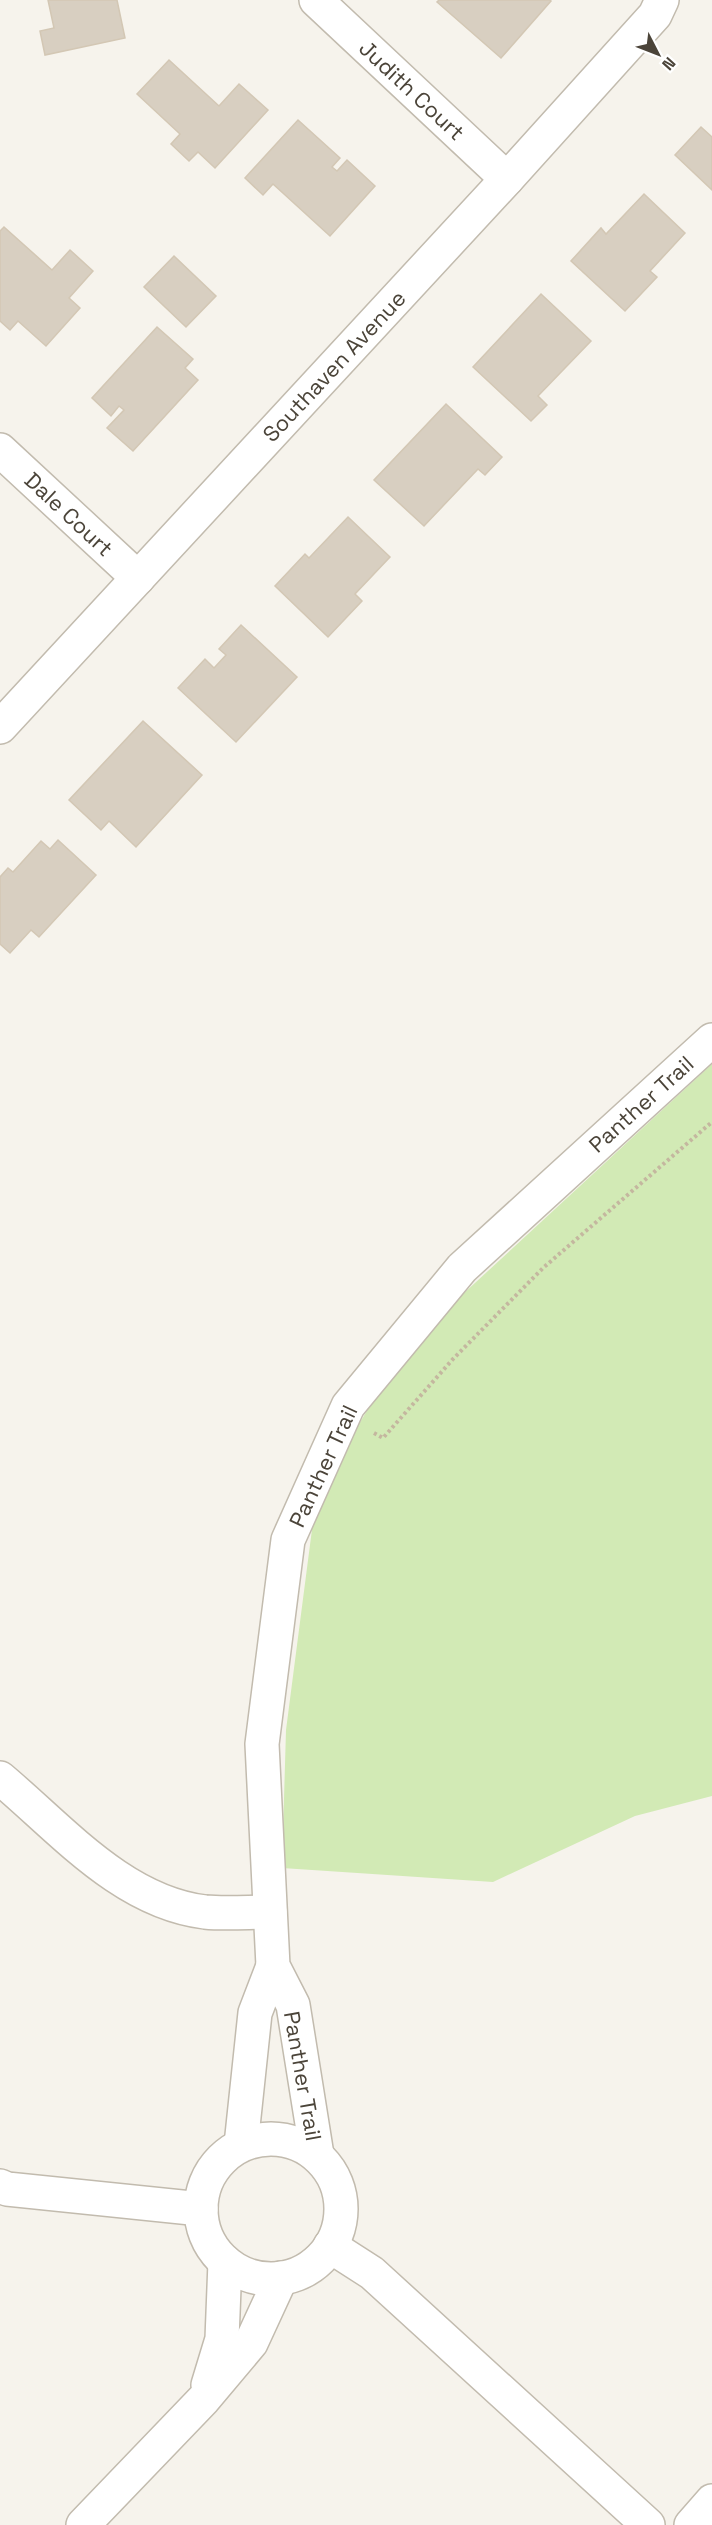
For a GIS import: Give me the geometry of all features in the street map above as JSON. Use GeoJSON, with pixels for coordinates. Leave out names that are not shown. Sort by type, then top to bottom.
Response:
{"type":"FeatureCollection","features":[{"type":"Feature","properties":{"kind":"street","name":"Judith Court"},"geometry":{"type":"LineString","coordinates":[[316,0],[507,179]]}},
{"type":"Feature","properties":{"kind":"street","name":"Southaven Avenue"},"geometry":{"type":"LineString","coordinates":[[0,727],[507,179],[655,15],[662,0]]}},
{"type":"Feature","properties":{"kind":"street","name":"Dale Court"},"geometry":{"type":"LineString","coordinates":[[0,450],[138,578]]}},
{"type":"Feature","properties":{"kind":"street","name":"Panther Trail"},"geometry":{"type":"LineString","coordinates":[[316,2155],[293,2006],[273,1966],[262,1744],[288,1540],[348,1406],[462,1268],[712,1040]]}},
{"type":"Feature","properties":{"kind":"street"},"geometry":{"type":"LineString","coordinates":[[0,1778],[106,1870],[146,1896],[204,1912],[270,1912]]}},
{"type":"Feature","properties":{"kind":"street","name":"Panther Trail"},"geometry":{"type":"LineString","coordinates":[[241,2145],[255,2013],[273,1966]]}},
{"type":"Feature","properties":{"kind":"street"},"geometry":{"type":"LineString","coordinates":[[260,2139],[280,2139],[300,2144],[316,2155],[329,2170],[338,2188],[341,2208],[338,2228],[330,2246],[317,2261],[300,2272],[281,2278],[261,2278],[242,2273],[225,2262],[212,2247],[204,2229],[201,2209],[203,2189],[212,2171],[225,2156],[241,2145],[260,2139]]}},
{"type":"Feature","properties":{"kind":"street"},"geometry":{"type":"LineString","coordinates":[[0,2186],[7,2189],[201,2209]]}},
{"type":"Feature","properties":{"kind":"street"},"geometry":{"type":"LineString","coordinates":[[330,2246],[372,2273],[648,2525]]}},
{"type":"Feature","properties":{"kind":"street"},"geometry":{"type":"LineString","coordinates":[[204,2399],[222,2339],[225,2262]]}},
{"type":"Feature","properties":{"kind":"street"},"geometry":{"type":"LineString","coordinates":[[83,2525],[204,2399],[251,2343],[281,2278]]}},
{"type":"Feature","properties":{"kind":"street"},"geometry":{"type":"LineString","coordinates":[[691,2525],[712,2501]]}},
{"type":"Feature","properties":{"kind":"path"},"geometry":{"type":"LineString","coordinates":[[344,1417],[383,1438],[453,1359],[543,1268],[712,1122]]}},
{"type":"Feature","properties":{"kind":"green space"},"geometry":{"type":"Polygon","coordinates":[[[712,1064],[712,1796],[635,1816],[493,1882],[282,1868],[286,1730],[314,1514],[338,1459],[380,1389],[436,1319],[712,1064]]]}},
{"type":"Feature","properties":{"kind":"building"},"geometry":{"type":"Polygon","coordinates":[[[48,0],[117,0],[125,38],[45,55],[40,31],[54,28],[48,0]]]}},
{"type":"Feature","properties":{"kind":"building"},"geometry":{"type":"Polygon","coordinates":[[[439,0],[551,1],[501,58],[437,2],[439,0]]]}},
{"type":"Feature","properties":{"kind":"building"},"geometry":{"type":"Polygon","coordinates":[[[169,60],[219,106],[239,84],[268,110],[215,168],[198,152],[189,161],[171,144],[180,134],[137,94],[169,60]]]}},
{"type":"Feature","properties":{"kind":"building"},"geometry":{"type":"Polygon","coordinates":[[[298,120],[340,158],[332,167],[337,171],[347,160],[375,186],[330,236],[273,184],[263,195],[245,178],[298,120]]]}},
{"type":"Feature","properties":{"kind":"building"},"geometry":{"type":"Polygon","coordinates":[[[701,127],[712,137],[712,190],[675,155],[701,127]]]}},
{"type":"Feature","properties":{"kind":"building"},"geometry":{"type":"Polygon","coordinates":[[[644,194],[685,233],[650,271],[657,277],[625,311],[571,261],[601,228],[606,234],[644,194]]]}},
{"type":"Feature","properties":{"kind":"building"},"geometry":{"type":"Polygon","coordinates":[[[4,227],[52,270],[70,250],[93,271],[69,298],[80,308],[46,346],[18,321],[10,330],[0,321],[0,231],[4,227]]]}},
{"type":"Feature","properties":{"kind":"building"},"geometry":{"type":"Polygon","coordinates":[[[174,256],[216,296],[186,327],[144,287],[174,256]]]}},
{"type":"Feature","properties":{"kind":"building"},"geometry":{"type":"Polygon","coordinates":[[[541,294],[591,341],[538,396],[547,405],[531,421],[473,367],[541,294]]]}},
{"type":"Feature","properties":{"kind":"building"},"geometry":{"type":"Polygon","coordinates":[[[157,327],[193,359],[185,368],[198,380],[133,451],[107,428],[124,410],[119,406],[111,416],[92,398],[157,327]]]}},
{"type":"Feature","properties":{"kind":"building"},"geometry":{"type":"Polygon","coordinates":[[[446,404],[502,457],[485,475],[478,469],[424,526],[374,480],[446,404]]]}},
{"type":"Feature","properties":{"kind":"building"},"geometry":{"type":"Polygon","coordinates":[[[348,517],[390,557],[355,594],[362,601],[328,637],[275,586],[305,554],[309,558],[348,517]]]}},
{"type":"Feature","properties":{"kind":"building"},"geometry":{"type":"Polygon","coordinates":[[[241,625],[297,677],[236,742],[178,688],[205,659],[214,668],[226,655],[219,649],[241,625]]]}},
{"type":"Feature","properties":{"kind":"building"},"geometry":{"type":"Polygon","coordinates":[[[143,721],[202,775],[136,847],[109,821],[101,830],[69,800],[143,721]]]}},
{"type":"Feature","properties":{"kind":"building"},"geometry":{"type":"Polygon","coordinates":[[[58,840],[96,875],[39,937],[31,930],[10,953],[0,944],[0,877],[8,868],[13,872],[41,841],[50,849],[58,840]]]}}]}
